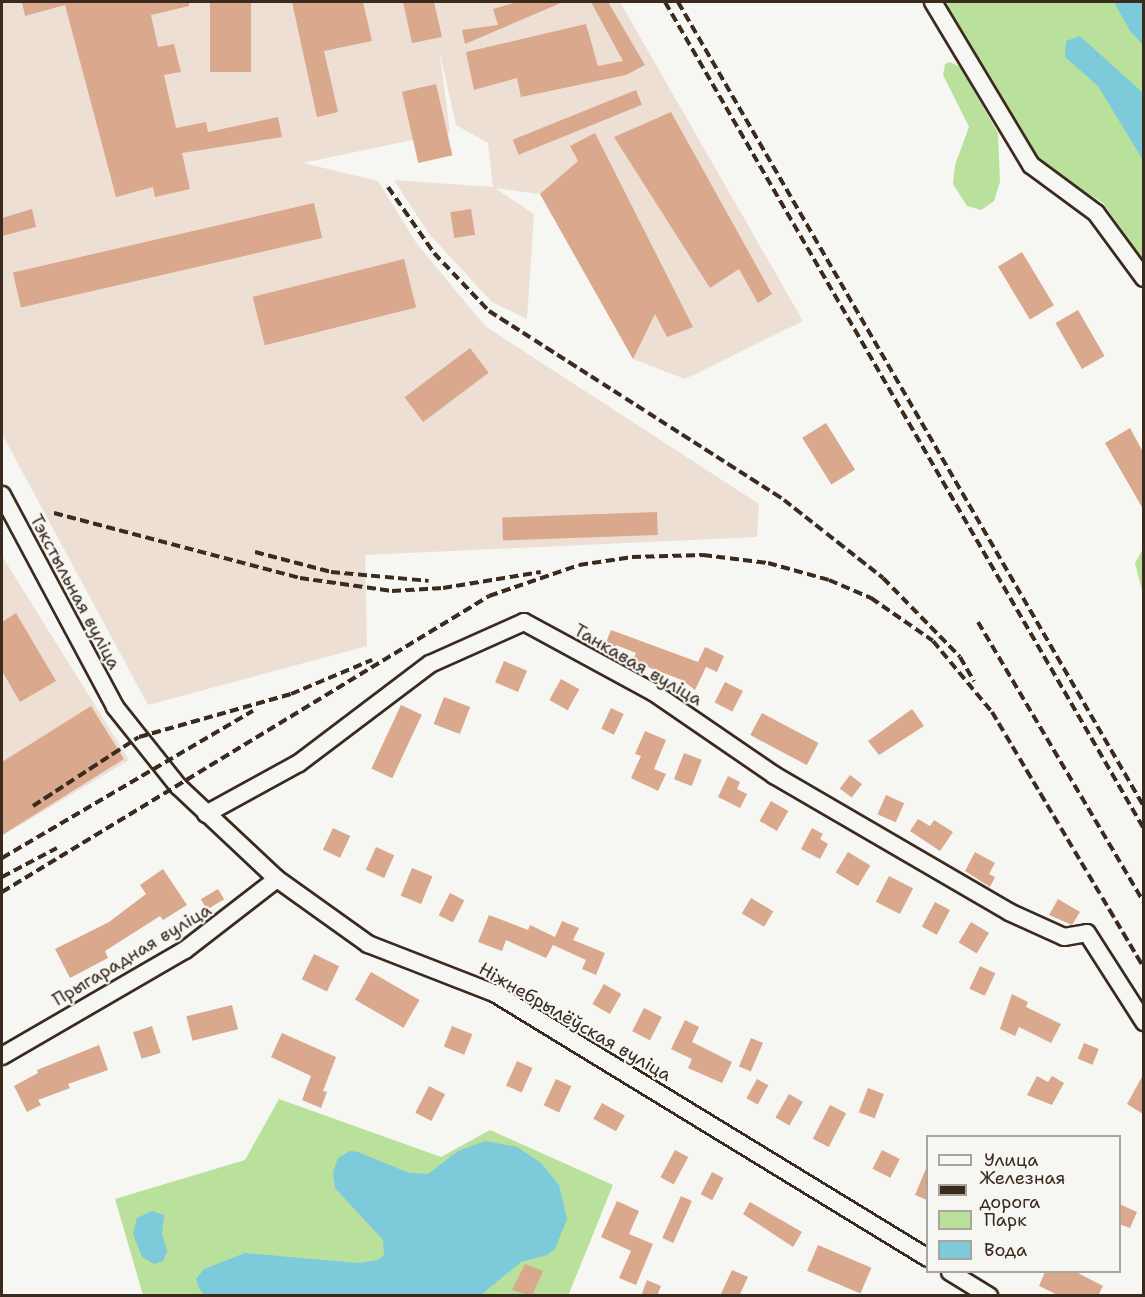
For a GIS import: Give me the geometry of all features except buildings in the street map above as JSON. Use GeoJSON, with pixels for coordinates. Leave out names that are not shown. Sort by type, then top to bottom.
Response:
{"type":"FeatureCollection","features":[{"type":"Feature","properties":{"kind":"street"},"geometry":{"type":"LineString","coordinates":[[933,2],[1031,165],[1096,213],[1143,278]]}},
{"type":"Feature","properties":{"kind":"street","name":"Тэкстыльная вуліца"},"geometry":{"type":"LineString","coordinates":[[2,495],[115,707]]}},
{"type":"Feature","properties":{"kind":"street","name":"Танкавая вуліца"},"geometry":{"type":"LineString","coordinates":[[206,814],[299,763],[430,664],[524,622],[653,692],[774,775],[1009,912],[1064,937],[1087,933],[1143,1022]]}},
{"type":"Feature","properties":{"kind":"street","name":"Ніжнебрылёўская вуліца"},"geometry":{"type":"LineString","coordinates":[[115,707],[178,786],[206,814],[277,879],[368,944],[496,994],[926,1257]]}},
{"type":"Feature","properties":{"kind":"street","name":"Прыгарадная вуліца"},"geometry":{"type":"LineString","coordinates":[[2,1056],[185,950],[277,879]]}},
{"type":"Feature","properties":{"kind":"street"},"geometry":{"type":"LineString","coordinates":[[952,1273],[989,1296]]}},
{"type":"Feature","properties":{"kind":"shaded area"},"geometry":{"type":"Polygon","coordinates":[[[2,2],[620,2],[803,321],[685,379],[633,359],[540,194],[495,188],[534,214],[527,319],[492,302],[429,234],[394,180],[493,187],[488,143],[456,125],[439,49],[450,132],[303,163],[378,181],[417,244],[485,326],[759,504],[757,537],[365,555],[367,646],[148,705],[2,434],[2,2]]]}},
{"type":"Feature","properties":{"kind":"shaded area"},"geometry":{"type":"Polygon","coordinates":[[[2,556],[129,760],[2,836],[2,556]]]}},
{"type":"Feature","properties":{"kind":"green space"},"geometry":{"type":"Polygon","coordinates":[[[947,2],[1143,2],[1143,260],[1103,203],[1064,179],[1033,152],[950,15],[947,2]]]}},
{"type":"Feature","properties":{"kind":"green space"},"geometry":{"type":"Polygon","coordinates":[[[950,62],[960,67],[998,133],[1000,182],[994,201],[981,210],[967,206],[953,184],[955,165],[969,127],[943,75],[945,64],[950,62]]]}},
{"type":"Feature","properties":{"kind":"green space"},"geometry":{"type":"Polygon","coordinates":[[[1143,549],[1143,594],[1135,563],[1143,549]]]}},
{"type":"Feature","properties":{"kind":"green space"},"geometry":{"type":"Polygon","coordinates":[[[279,1099],[441,1157],[490,1130],[613,1185],[568,1296],[143,1295],[115,1199],[245,1160],[279,1099]]]}},
{"type":"Feature","properties":{"kind":"water"},"geometry":{"type":"Polygon","coordinates":[[[1114,2],[1143,2],[1143,45],[1130,31],[1114,2]]]}},
{"type":"Feature","properties":{"kind":"water"},"geometry":{"type":"Polygon","coordinates":[[[1080,36],[1143,93],[1143,160],[1098,86],[1065,57],[1066,41],[1080,36]]]}},
{"type":"Feature","properties":{"kind":"water"},"geometry":{"type":"Polygon","coordinates":[[[485,1141],[517,1147],[541,1163],[559,1185],[567,1219],[555,1249],[547,1255],[521,1262],[481,1295],[205,1296],[199,1288],[196,1279],[204,1269],[245,1253],[358,1263],[378,1260],[384,1255],[383,1240],[335,1188],[333,1172],[338,1158],[350,1151],[358,1152],[409,1173],[428,1174],[458,1151],[485,1141]]]}},
{"type":"Feature","properties":{"kind":"water"},"geometry":{"type":"Polygon","coordinates":[[[152,1211],[164,1215],[162,1234],[167,1251],[163,1261],[154,1264],[142,1257],[133,1234],[137,1218],[152,1211]]]}},
{"type":"Feature","properties":{"kind":"railway"},"geometry":{"type":"LineString","coordinates":[[665,2],[1144,829]]}},
{"type":"Feature","properties":{"kind":"railway"},"geometry":{"type":"LineString","coordinates":[[678,2],[1144,807]]}},
{"type":"Feature","properties":{"kind":"railway"},"geometry":{"type":"LineString","coordinates":[[388,187],[434,253],[489,311],[784,500],[883,578],[960,657],[974,681]]}},
{"type":"Feature","properties":{"kind":"railway"},"geometry":{"type":"LineString","coordinates":[[54,513],[300,578],[392,591],[443,588],[541,572]]}},
{"type":"Feature","properties":{"kind":"railway"},"geometry":{"type":"LineString","coordinates":[[255,552],[331,572],[429,581]]}},
{"type":"Feature","properties":{"kind":"railway"},"geometry":{"type":"LineString","coordinates":[[2,892],[489,596],[579,565],[632,557],[703,555],[768,563],[829,580],[871,598],[933,641],[992,712],[1144,968]]}},
{"type":"Feature","properties":{"kind":"railway"},"geometry":{"type":"LineString","coordinates":[[978,622],[1144,903]]}},
{"type":"Feature","properties":{"kind":"railway"},"geometry":{"type":"LineString","coordinates":[[33,806],[139,737],[291,694],[372,660]]}},
{"type":"Feature","properties":{"kind":"railway"},"geometry":{"type":"LineString","coordinates":[[2,858],[253,711]]}},
{"type":"Feature","properties":{"kind":"railway"},"geometry":{"type":"LineString","coordinates":[[2,877],[57,848]]}}]}
